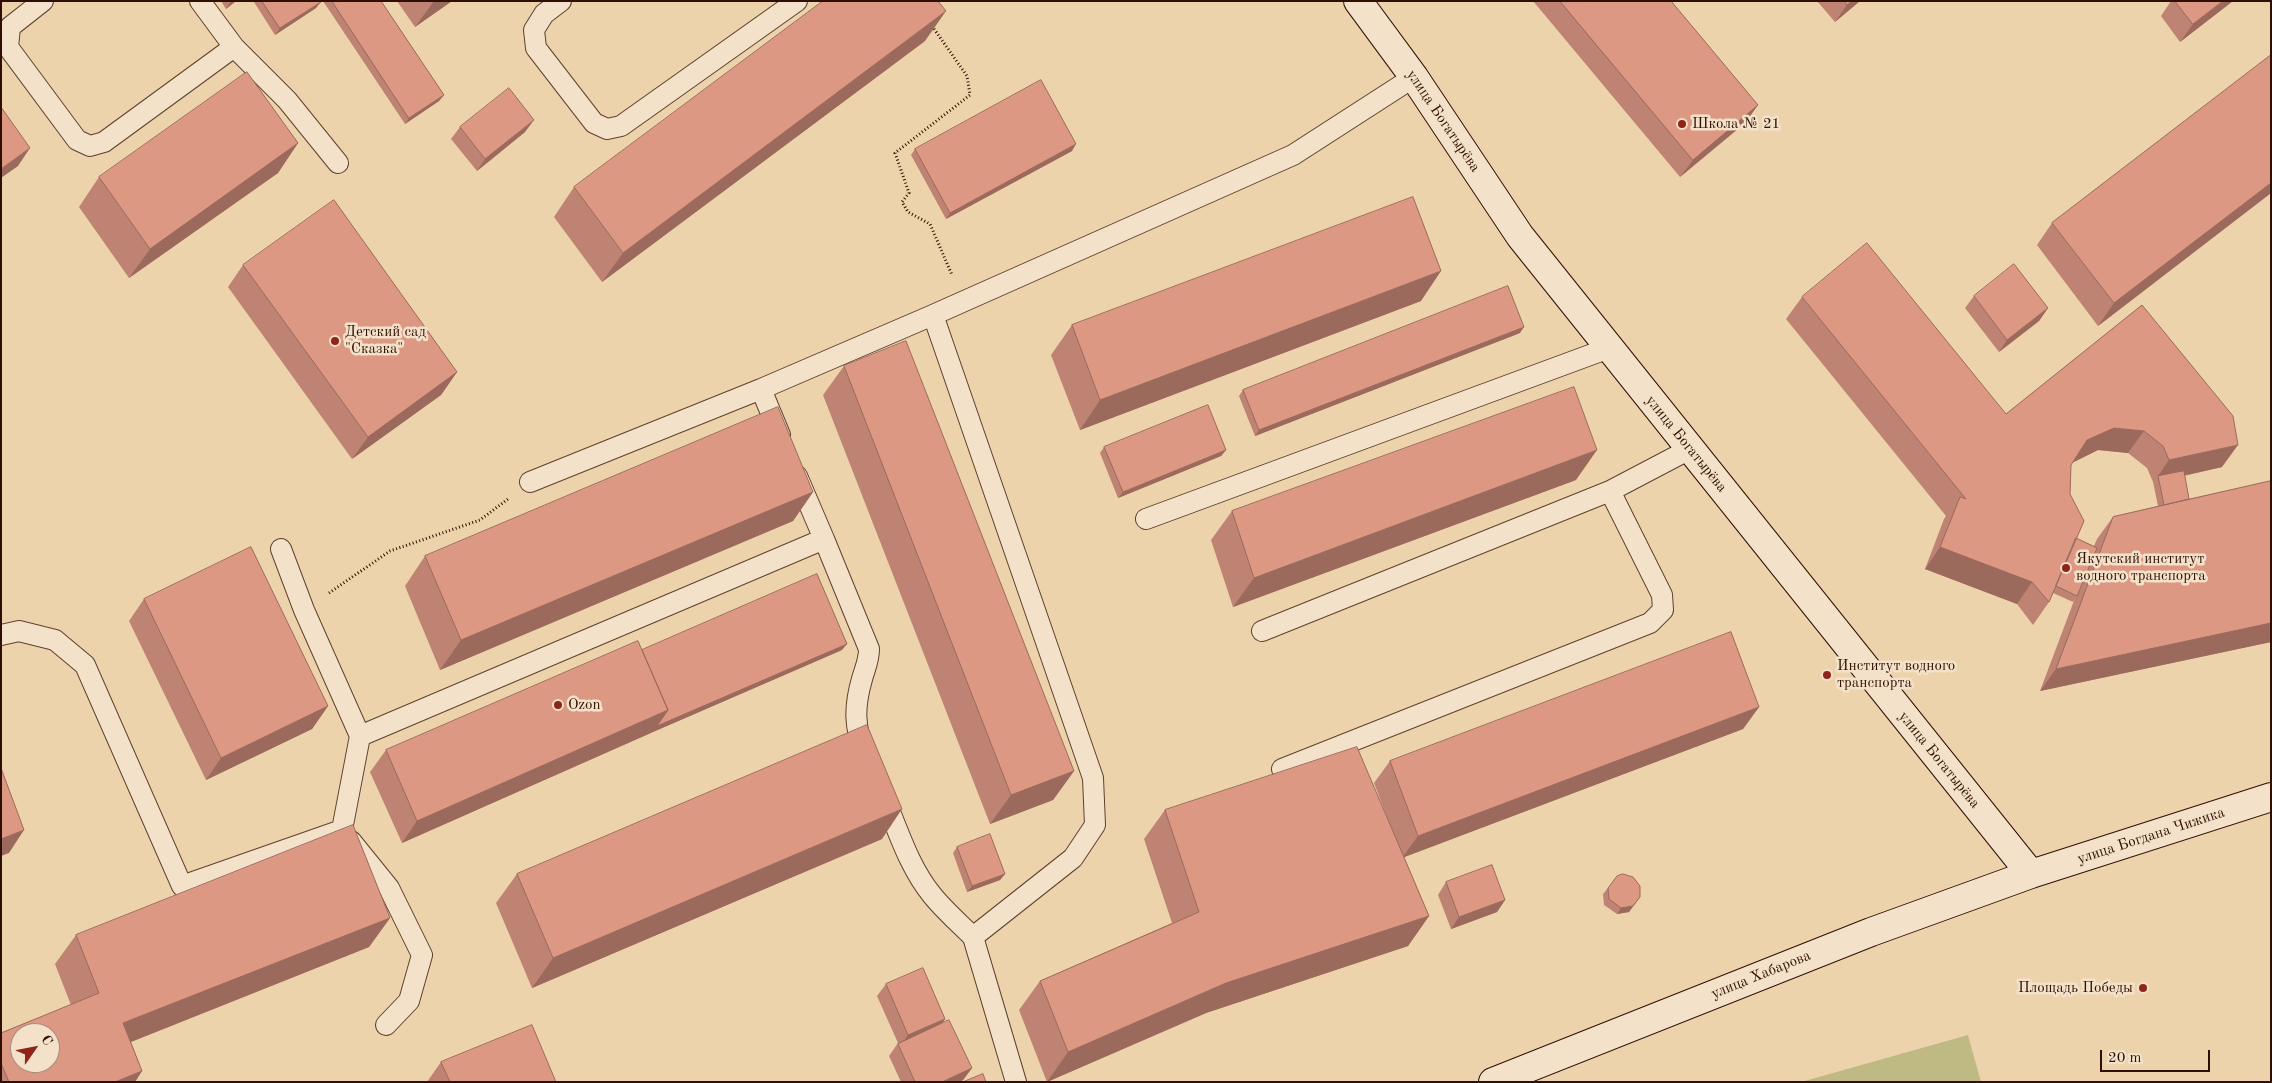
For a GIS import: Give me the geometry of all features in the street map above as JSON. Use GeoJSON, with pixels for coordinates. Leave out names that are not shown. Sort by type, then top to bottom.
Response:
{"type":"FeatureCollection","features":[{"type":"Feature","properties":{"kind":"main road","name":"улица Богатырёва"},"geometry":{"type":"LineString","coordinates":[[1358,1],[1414,77],[1520,236],[2031,874]]}},
{"type":"Feature","properties":{"kind":"main road","name":"улица Богдана Чижика"},"geometry":{"type":"LineString","coordinates":[[2031,874],[2271,797]]}},
{"type":"Feature","properties":{"kind":"main road","name":"улица Хабарова"},"geometry":{"type":"LineString","coordinates":[[1493,1082],[1871,932],[2031,874]]}},
{"type":"Feature","properties":{"kind":"lane"},"geometry":{"type":"LineString","coordinates":[[42,1],[10,27],[8,47],[77,140],[90,146],[104,142],[234,47]]}},
{"type":"Feature","properties":{"kind":"lane"},"geometry":{"type":"LineString","coordinates":[[200,1],[234,47],[287,100],[338,163]]}},
{"type":"Feature","properties":{"kind":"lane"},"geometry":{"type":"LineString","coordinates":[[561,1],[544,14],[534,30],[536,48],[594,123],[607,129],[621,126],[797,1]]}},
{"type":"Feature","properties":{"kind":"lane"},"geometry":{"type":"LineString","coordinates":[[530,482],[761,389],[933,316],[1293,155],[1414,77]]}},
{"type":"Feature","properties":{"kind":"lane"},"geometry":{"type":"LineString","coordinates":[[933,316],[1092,778],[1093,787],[1095,824],[1074,858],[973,937]]}},
{"type":"Feature","properties":{"kind":"lane"},"geometry":{"type":"LineString","coordinates":[[1146,519],[1610,348]]}},
{"type":"Feature","properties":{"kind":"lane"},"geometry":{"type":"LineString","coordinates":[[761,389],[870,649],[868,665],[859,689],[856,716],[857,734],[910,860],[923,883],[940,905],[973,937],[1016,1082]]}},
{"type":"Feature","properties":{"kind":"lane"},"geometry":{"type":"LineString","coordinates":[[1262,631],[1610,491],[1690,449]]}},
{"type":"Feature","properties":{"kind":"lane"},"geometry":{"type":"LineString","coordinates":[[1282,769],[1650,623],[1663,610],[1662,595],[1610,491]]}},
{"type":"Feature","properties":{"kind":"lane"},"geometry":{"type":"LineString","coordinates":[[360,736],[824,539]]}},
{"type":"Feature","properties":{"kind":"lane"},"geometry":{"type":"LineString","coordinates":[[281,549],[304,610],[360,736],[342,830],[389,888],[422,955],[409,1001],[386,1025]]}},
{"type":"Feature","properties":{"kind":"lane"},"geometry":{"type":"LineString","coordinates":[[1,635],[19,631],[55,640],[85,665],[182,886],[342,830]]}},
{"type":"Feature","properties":{"kind":"path"},"geometry":{"type":"LineString","coordinates":[[930,22],[967,76],[970,95],[895,153],[909,194],[902,202],[908,212],[930,224],[964,302]]}},
{"type":"Feature","properties":{"kind":"path"},"geometry":{"type":"LineString","coordinates":[[304,610],[390,551],[480,520],[530,482]]}},
{"type":"Feature","properties":{"kind":"shaded area"},"geometry":{"type":"Polygon","coordinates":[[[1968,1035],[1981,1082],[1801,1082],[1968,1035]]]}},
{"type":"Feature","properties":{"kind":"building"},"geometry":{"type":"Polygon","coordinates":[[[262,1],[320,1],[321,2],[280,28],[262,1]]]}},
{"type":"Feature","properties":{"kind":"building"},"geometry":{"type":"Polygon","coordinates":[[[332,1],[381,1],[444,95],[409,118],[332,1]]]}},
{"type":"Feature","properties":{"kind":"building"},"geometry":{"type":"Polygon","coordinates":[[[823,1],[938,1],[946,11],[623,253],[574,187],[823,1]]]}},
{"type":"Feature","properties":{"kind":"building"},"geometry":{"type":"Polygon","coordinates":[[[1560,1],[1671,1],[1758,105],[1693,160],[1560,1]]]}},
{"type":"Feature","properties":{"kind":"building"},"geometry":{"type":"Polygon","coordinates":[[[2175,1],[2223,1],[2193,24],[2175,1]]]}},
{"type":"Feature","properties":{"kind":"building"},"geometry":{"type":"Polygon","coordinates":[[[2271,55],[2271,183],[2114,303],[2052,223],[2271,55]]]}},
{"type":"Feature","properties":{"kind":"building"},"geometry":{"type":"Polygon","coordinates":[[[247,72],[298,143],[150,249],[99,177],[247,72]]]}},
{"type":"Feature","properties":{"kind":"building"},"geometry":{"type":"Polygon","coordinates":[[[1041,80],[1076,144],[950,213],[915,149],[1041,80]]]}},
{"type":"Feature","properties":{"kind":"building"},"geometry":{"type":"Polygon","coordinates":[[[509,88],[534,120],[485,159],[460,127],[509,88]]]}},
{"type":"Feature","properties":{"kind":"building"},"geometry":{"type":"Polygon","coordinates":[[[1,107],[30,148],[1,169],[1,107]]]}},
{"type":"Feature","properties":{"kind":"building"},"geometry":{"type":"Polygon","coordinates":[[[1413,197],[1441,271],[1100,400],[1072,325],[1413,197]]]}},
{"type":"Feature","properties":{"kind":"building","name":"Детский сад \"Сказка\""},"geometry":{"type":"Polygon","coordinates":[[[334,200],[457,372],[368,437],[243,265],[334,200]]]}},
{"type":"Feature","properties":{"kind":"building"},"geometry":{"type":"Polygon","coordinates":[[[1867,243],[2006,414],[2142,305],[2233,416],[2238,445],[2169,460],[2163,446],[2144,431],[2114,428],[2087,440],[2071,465],[2070,494],[2084,521],[2049,602],[2032,582],[1940,547],[1960,497],[1966,499],[1802,297],[1867,243]]]}},
{"type":"Feature","properties":{"kind":"building"},"geometry":{"type":"Polygon","coordinates":[[[2014,264],[2048,308],[2007,340],[1974,296],[2014,264]]]}},
{"type":"Feature","properties":{"kind":"building"},"geometry":{"type":"Polygon","coordinates":[[[1508,286],[1524,327],[1259,430],[1243,390],[1508,286]]]}},
{"type":"Feature","properties":{"kind":"building"},"geometry":{"type":"Polygon","coordinates":[[[906,341],[1074,771],[1011,795],[844,366],[906,341]]]}},
{"type":"Feature","properties":{"kind":"building"},"geometry":{"type":"Polygon","coordinates":[[[1574,387],[1597,450],[1254,578],[1232,511],[1574,387]]]}},
{"type":"Feature","properties":{"kind":"building"},"geometry":{"type":"Polygon","coordinates":[[[1208,405],[1226,450],[1123,492],[1104,447],[1208,405]]]}},
{"type":"Feature","properties":{"kind":"building"},"geometry":{"type":"Polygon","coordinates":[[[778,407],[813,492],[461,640],[425,556],[778,407]]]}},
{"type":"Feature","properties":{"kind":"building"},"geometry":{"type":"Polygon","coordinates":[[[2184,471],[2189,499],[2164,505],[2158,476],[2184,471]]]}},
{"type":"Feature","properties":{"kind":"building"},"geometry":{"type":"Polygon","coordinates":[[[2271,481],[2271,623],[2056,669],[2113,517],[2271,481]]]}},
{"type":"Feature","properties":{"kind":"building"},"geometry":{"type":"Polygon","coordinates":[[[2076,538],[2097,548],[2077,596],[2056,586],[2076,538]]]}},
{"type":"Feature","properties":{"kind":"building"},"geometry":{"type":"Polygon","coordinates":[[[251,547],[328,706],[221,758],[144,599],[251,547]]]}},
{"type":"Feature","properties":{"kind":"building"},"geometry":{"type":"Polygon","coordinates":[[[817,574],[847,644],[657,726],[668,710],[642,650],[817,574]]]}},
{"type":"Feature","properties":{"kind":"building"},"geometry":{"type":"Polygon","coordinates":[[[1731,632],[1759,707],[1418,836],[1390,761],[1731,632]]]}},
{"type":"Feature","properties":{"kind":"building"},"geometry":{"type":"Polygon","coordinates":[[[638,641],[668,710],[417,821],[386,750],[638,641]]]}},
{"type":"Feature","properties":{"kind":"building"},"geometry":{"type":"Polygon","coordinates":[[[867,725],[902,809],[553,958],[517,874],[867,725]]]}},
{"type":"Feature","properties":{"kind":"building"},"geometry":{"type":"Polygon","coordinates":[[[1357,747],[1429,916],[1226,983],[1068,1052],[1040,981],[1199,912],[1165,810],[1357,747]]]}},
{"type":"Feature","properties":{"kind":"building"},"geometry":{"type":"Polygon","coordinates":[[[1,768],[24,830],[1,839],[1,768]]]}},
{"type":"Feature","properties":{"kind":"building"},"geometry":{"type":"Polygon","coordinates":[[[353,825],[390,918],[123,1023],[142,1071],[115,1082],[9,1082],[1,1063],[1,1033],[10,1029],[10,1073],[60,1073],[60,1023],[26,1023],[99,993],[76,935],[353,825]]]}},
{"type":"Feature","properties":{"kind":"building"},"geometry":{"type":"Polygon","coordinates":[[[990,834],[1005,874],[972,886],[957,847],[990,834]]]}},
{"type":"Feature","properties":{"kind":"building"},"geometry":{"type":"Polygon","coordinates":[[[1492,865],[1505,900],[1459,917],[1446,882],[1492,865]]]}},
{"type":"Feature","properties":{"kind":"building"},"geometry":{"type":"Polygon","coordinates":[[[1623,874],[1633,877],[1640,886],[1640,897],[1633,906],[1621,908],[1609,899],[1608,888],[1617,876],[1623,874]]]}},
{"type":"Feature","properties":{"kind":"building"},"geometry":{"type":"Polygon","coordinates":[[[923,968],[945,1019],[908,1035],[886,984],[923,968]]]}},
{"type":"Feature","properties":{"kind":"building"},"geometry":{"type":"Polygon","coordinates":[[[949,1020],[972,1068],[942,1082],[915,1082],[898,1044],[949,1020]]]}},
{"type":"Feature","properties":{"kind":"building"},"geometry":{"type":"Polygon","coordinates":[[[532,1025],[556,1082],[450,1082],[441,1062],[532,1025]]]}},
{"type":"Feature","properties":{"kind":"building"},"geometry":{"type":"Polygon","coordinates":[[[983,1074],[986,1082],[963,1082],[983,1074]]]}},
{"type":"Feature","properties":{"kind":"place","name":"Школа № 21"},"geometry":{"type":"Point","coordinates":[1682,124]}},
{"type":"Feature","properties":{"kind":"place","name":"Детский сад \"Сказка\""},"geometry":{"type":"Point","coordinates":[335,341]}},
{"type":"Feature","properties":{"kind":"place","name":"Якутский институт водного транспорта"},"geometry":{"type":"Point","coordinates":[2066,568]}},
{"type":"Feature","properties":{"kind":"place","name":"Институт водного транспорта"},"geometry":{"type":"Point","coordinates":[1827,675]}},
{"type":"Feature","properties":{"kind":"place","name":"Ozon"},"geometry":{"type":"Point","coordinates":[558,705]}},
{"type":"Feature","properties":{"kind":"place","name":"Площадь Победы"},"geometry":{"type":"Point","coordinates":[2143,988]}}]}
